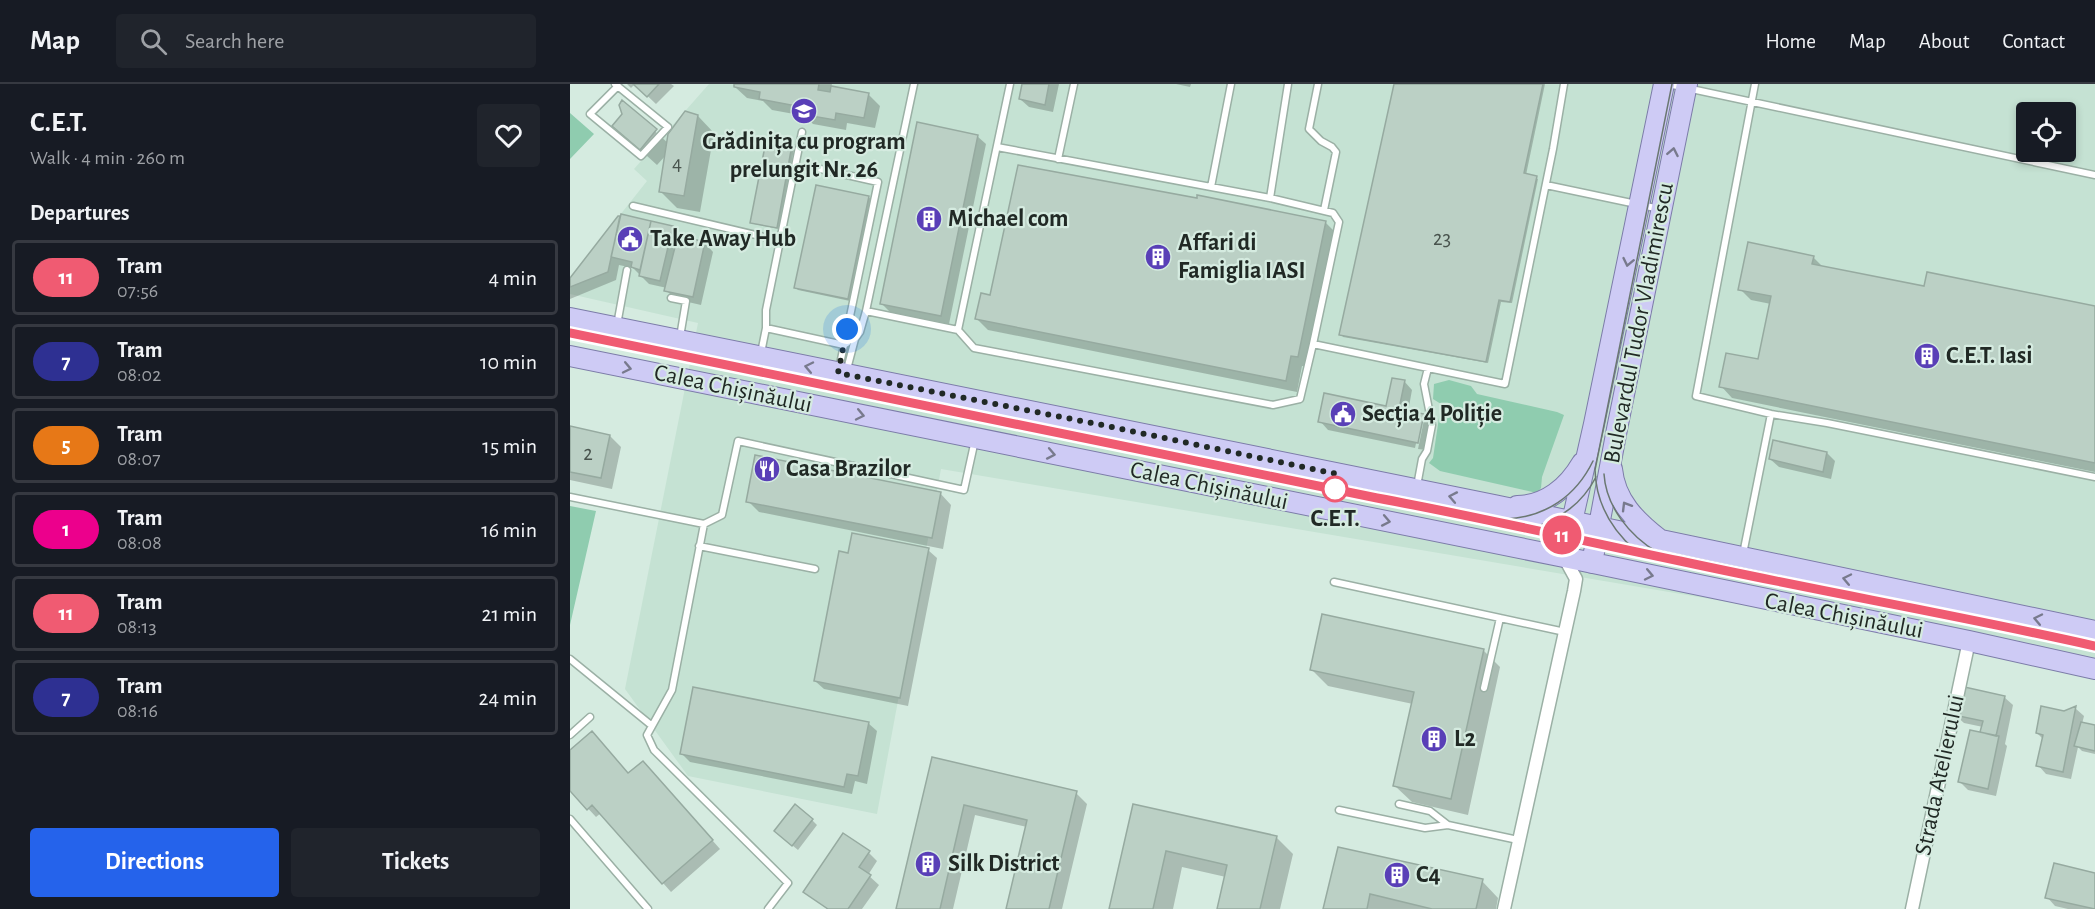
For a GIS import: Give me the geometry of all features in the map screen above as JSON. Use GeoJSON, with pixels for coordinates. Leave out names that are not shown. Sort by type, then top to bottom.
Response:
{"type":"FeatureCollection","features":[{"type":"Feature","properties":{"kind":"main road","name":"Bulevardul Tudor Vladimirescu"},"geometry":{"type":"LineString","coordinates":[[1564,557],[1640,205],[1676,85]]}},
{"type":"Feature","properties":{"kind":"main road","name":"Bulevardul Tudor Vladimirescu"},"geometry":{"type":"LineString","coordinates":[[1592,563],[1662,210],[1676,85]]}},
{"type":"Feature","properties":{"kind":"main road","name":"Calea Chișinăului"},"geometry":{"type":"LineString","coordinates":[[570,318],[1494,505],[2095,631]]}},
{"type":"Feature","properties":{"kind":"main road","name":"Calea Chișinăului"},"geometry":{"type":"LineString","coordinates":[[570,356],[1564,557],[2095,669]]}},
{"type":"Feature","properties":{"kind":"main road"},"geometry":{"type":"LineString","coordinates":[[1494,505],[1529,506],[1544,502],[1567,483],[1588,453]]}},
{"type":"Feature","properties":{"kind":"main road"},"geometry":{"type":"LineString","coordinates":[[1611,459],[1613,477],[1623,503],[1630,514],[1661,541]]}},
{"type":"Feature","properties":{"kind":"street"},"geometry":{"type":"LineString","coordinates":[[1564,557],[1576,579]]}},
{"type":"Feature","properties":{"kind":"street"},"geometry":{"type":"LineString","coordinates":[[1504,909],[1576,579],[1592,563]]}},
{"type":"Feature","properties":{"kind":"street","name":"Strada Atelierului"},"geometry":{"type":"LineString","coordinates":[[1914,909],[1969,641]]}},
{"type":"Feature","properties":{"kind":"lane"},"geometry":{"type":"LineString","coordinates":[[842,374],[855,339],[860,332],[866,310],[914,84]]}},
{"type":"Feature","properties":{"kind":"lane"},"geometry":{"type":"LineString","coordinates":[[958,330],[1010,84]]}},
{"type":"Feature","properties":{"kind":"lane"},"geometry":{"type":"LineString","coordinates":[[1058,159],[1074,84]]}},
{"type":"Feature","properties":{"kind":"lane"},"geometry":{"type":"LineString","coordinates":[[1211,187],[1231,84]]}},
{"type":"Feature","properties":{"kind":"lane"},"geometry":{"type":"LineString","coordinates":[[1270,198],[1288,84]]}},
{"type":"Feature","properties":{"kind":"lane"},"geometry":{"type":"LineString","coordinates":[[1318,84],[1309,129],[1336,152],[1324,210]]}},
{"type":"Feature","properties":{"kind":"lane"},"geometry":{"type":"LineString","coordinates":[[1313,344],[1505,384],[1546,185],[1564,84]]}},
{"type":"Feature","properties":{"kind":"lane"},"geometry":{"type":"LineString","coordinates":[[1755,84],[1696,396],[1771,414],[1827,423],[2095,477]]}},
{"type":"Feature","properties":{"kind":"lane"},"geometry":{"type":"LineString","coordinates":[[616,85],[668,127],[641,156],[590,114],[616,85]]}},
{"type":"Feature","properties":{"kind":"lane"},"geometry":{"type":"LineString","coordinates":[[1676,85],[2095,175]]}},
{"type":"Feature","properties":{"kind":"lane"},"geometry":{"type":"LineString","coordinates":[[760,357],[766,328],[766,310],[802,132]]}},
{"type":"Feature","properties":{"kind":"lane"},"geometry":{"type":"LineString","coordinates":[[866,310],[958,330],[974,348],[1273,405],[1300,399],[1339,222],[1333,213],[1270,198],[997,147]]}},
{"type":"Feature","properties":{"kind":"lane"},"geometry":{"type":"LineString","coordinates":[[816,168],[878,182],[844,345],[842,374]]}},
{"type":"Feature","properties":{"kind":"lane"},"geometry":{"type":"LineString","coordinates":[[1546,185],[1662,210]]}},
{"type":"Feature","properties":{"kind":"lane"},"geometry":{"type":"LineString","coordinates":[[633,206],[781,241]]}},
{"type":"Feature","properties":{"kind":"lane"},"geometry":{"type":"LineString","coordinates":[[616,328],[627,270]]}},
{"type":"Feature","properties":{"kind":"lane"},"geometry":{"type":"LineString","coordinates":[[671,298],[686,301],[679,340]]}},
{"type":"Feature","properties":{"kind":"lane"},"geometry":{"type":"LineString","coordinates":[[766,328],[844,345],[855,339]]}},
{"type":"Feature","properties":{"kind":"lane"},"geometry":{"type":"LineString","coordinates":[[1416,490],[1432,425],[1424,384],[1428,368]]}},
{"type":"Feature","properties":{"kind":"lane"},"geometry":{"type":"LineString","coordinates":[[1742,558],[1771,414]]}},
{"type":"Feature","properties":{"kind":"lane"},"geometry":{"type":"LineString","coordinates":[[570,497],[704,524],[722,515],[738,441],[964,490],[975,438]]}},
{"type":"Feature","properties":{"kind":"lane"},"geometry":{"type":"LineString","coordinates":[[704,524],[672,690],[647,735],[654,750],[788,883],[768,909]]}},
{"type":"Feature","properties":{"kind":"lane"},"geometry":{"type":"LineString","coordinates":[[699,546],[815,569]]}},
{"type":"Feature","properties":{"kind":"lane"},"geometry":{"type":"LineString","coordinates":[[1334,582],[1565,632]]}},
{"type":"Feature","properties":{"kind":"lane"},"geometry":{"type":"LineString","coordinates":[[1484,688],[1500,618]]}},
{"type":"Feature","properties":{"kind":"lane"},"geometry":{"type":"LineString","coordinates":[[570,659],[651,725]]}},
{"type":"Feature","properties":{"kind":"lane"},"geometry":{"type":"LineString","coordinates":[[570,735],[591,717]]}},
{"type":"Feature","properties":{"kind":"lane"},"geometry":{"type":"LineString","coordinates":[[1399,804],[1430,811],[1448,825]]}},
{"type":"Feature","properties":{"kind":"lane"},"geometry":{"type":"LineString","coordinates":[[1339,810],[1425,828],[1448,825],[1518,840]]}},
{"type":"Feature","properties":{"kind":"lane"},"geometry":{"type":"LineString","coordinates":[[570,819],[648,909]]}},
{"type":"Feature","properties":{"kind":"shaded area"},"geometry":{"type":"Polygon","coordinates":[[[709,84],[2095,84],[2095,674],[1953,640],[941,469],[877,814],[688,776],[625,689],[698,323],[570,294],[570,278],[647,181],[634,169],[709,84]]]}},
{"type":"Feature","properties":{"kind":"green space"},"geometry":{"type":"Polygon","coordinates":[[[570,113],[594,134],[570,159],[570,113]]]}},
{"type":"Feature","properties":{"kind":"green space"},"geometry":{"type":"Polygon","coordinates":[[[1449,380],[1471,386],[1477,394],[1564,415],[1542,477],[1541,488],[1537,493],[1440,471],[1429,463],[1433,458],[1441,404],[1433,399],[1434,384],[1449,380]]]}},
{"type":"Feature","properties":{"kind":"green space"},"geometry":{"type":"Polygon","coordinates":[[[570,506],[596,511],[570,625],[570,506]]]}},
{"type":"Feature","properties":{"kind":"building"},"geometry":{"type":"Polygon","coordinates":[[[633,84],[659,84],[647,97],[633,84]]]}},
{"type":"Feature","properties":{"kind":"building"},"geometry":{"type":"Polygon","coordinates":[[[734,84],[819,84],[818,90],[830,92],[831,86],[869,93],[864,118],[836,113],[835,120],[800,114],[802,107],[759,99],[760,92],[734,87],[734,84]]]}},
{"type":"Feature","properties":{"kind":"building"},"geometry":{"type":"Polygon","coordinates":[[[1022,84],[1049,84],[1045,105],[1019,99],[1022,84]]]}},
{"type":"Feature","properties":{"kind":"building"},"geometry":{"type":"Polygon","coordinates":[[[1394,84],[1543,84],[1524,173],[1537,176],[1510,302],[1499,300],[1486,362],[1339,335],[1394,84]]]}},
{"type":"Feature","properties":{"kind":"building"},"geometry":{"type":"Polygon","coordinates":[[[622,100],[657,129],[640,150],[612,126],[622,114],[619,105],[622,100]]]}},
{"type":"Feature","properties":{"kind":"building"},"geometry":{"type":"Polygon","coordinates":[[[685,111],[698,115],[684,196],[659,192],[668,134],[685,111]]]}},
{"type":"Feature","properties":{"kind":"building","name":"Michael com"},"geometry":{"type":"Polygon","coordinates":[[[917,122],[978,135],[941,316],[880,304],[917,122]]]}},
{"type":"Feature","properties":{"kind":"building"},"geometry":{"type":"Polygon","coordinates":[[[766,141],[792,145],[777,228],[750,223],[766,141]]]}},
{"type":"Feature","properties":{"kind":"building","name":"Affari di Famiglia IASI"},"geometry":{"type":"Polygon","coordinates":[[[1018,165],[1197,198],[1197,195],[1326,221],[1298,357],[1291,356],[1286,381],[975,319],[981,293],[990,295],[1018,165]]]}},
{"type":"Feature","properties":{"kind":"building"},"geometry":{"type":"Polygon","coordinates":[[[816,185],[869,196],[848,299],[794,288],[816,185]]]}},
{"type":"Feature","properties":{"kind":"building"},"geometry":{"type":"Polygon","coordinates":[[[621,214],[651,221],[640,270],[631,267],[632,262],[611,257],[621,214]]]}},
{"type":"Feature","properties":{"kind":"building"},"geometry":{"type":"Polygon","coordinates":[[[620,216],[608,272],[570,287],[570,278],[620,216]]]}},
{"type":"Feature","properties":{"kind":"building"},"geometry":{"type":"Polygon","coordinates":[[[651,221],[673,226],[660,281],[639,276],[651,221]]]}},
{"type":"Feature","properties":{"kind":"building"},"geometry":{"type":"Polygon","coordinates":[[[678,235],[705,242],[693,297],[664,291],[678,235]]]}},
{"type":"Feature","properties":{"kind":"building","name":"C.E.T. Iasi"},"geometry":{"type":"Polygon","coordinates":[[[1748,242],[1814,256],[1812,264],[1924,286],[1927,272],[2095,306],[2095,463],[1719,387],[1726,353],[1758,359],[1771,296],[1738,290],[1748,242]]]}},
{"type":"Feature","properties":{"kind":"building"},"geometry":{"type":"Polygon","coordinates":[[[1392,378],[1405,380],[1399,409],[1424,414],[1418,443],[1318,422],[1324,393],[1386,406],[1392,378]]]}},
{"type":"Feature","properties":{"kind":"building"},"geometry":{"type":"Polygon","coordinates":[[[570,426],[610,435],[601,478],[570,472],[570,426]]]}},
{"type":"Feature","properties":{"kind":"building"},"geometry":{"type":"Polygon","coordinates":[[[1773,440],[1827,452],[1823,472],[1769,459],[1773,440]]]}},
{"type":"Feature","properties":{"kind":"building"},"geometry":{"type":"Polygon","coordinates":[[[755,455],[941,492],[932,538],[746,502],[755,455]]]}},
{"type":"Feature","properties":{"kind":"building"},"geometry":{"type":"Polygon","coordinates":[[[852,533],[929,548],[900,698],[814,681],[839,551],[848,553],[852,533]]]}},
{"type":"Feature","properties":{"kind":"building","name":"L2"},"geometry":{"type":"Polygon","coordinates":[[[1322,614],[1484,649],[1451,799],[1393,786],[1414,692],[1310,670],[1322,614]]]}},
{"type":"Feature","properties":{"kind":"building"},"geometry":{"type":"Polygon","coordinates":[[[1960,686],[2005,696],[1996,736],[1980,732],[1983,721],[1954,715],[1960,686]]]}},
{"type":"Feature","properties":{"kind":"building"},"geometry":{"type":"Polygon","coordinates":[[[693,687],[869,722],[858,776],[847,774],[844,787],[680,754],[693,687]]]}},
{"type":"Feature","properties":{"kind":"building"},"geometry":{"type":"Polygon","coordinates":[[[2041,706],[2064,711],[2076,706],[2063,772],[2036,766],[2043,735],[2036,733],[2041,706]]]}},
{"type":"Feature","properties":{"kind":"building"},"geometry":{"type":"Polygon","coordinates":[[[2081,722],[2095,725],[2095,751],[2074,746],[2081,722]]]}},
{"type":"Feature","properties":{"kind":"building"},"geometry":{"type":"Polygon","coordinates":[[[1970,730],[1999,736],[1988,789],[1958,782],[1970,730]]]}},
{"type":"Feature","properties":{"kind":"building"},"geometry":{"type":"Polygon","coordinates":[[[592,731],[628,773],[643,761],[713,840],[662,884],[592,805],[587,810],[570,791],[570,750],[592,731]]]}},
{"type":"Feature","properties":{"kind":"building","name":"Silk District"},"geometry":{"type":"Polygon","coordinates":[[[932,757],[1077,791],[1049,909],[1006,909],[1027,820],[964,805],[940,909],[896,909],[932,757]]]}},
{"type":"Feature","properties":{"kind":"building"},"geometry":{"type":"Polygon","coordinates":[[[795,804],[813,819],[792,846],[774,831],[795,804]]]}},
{"type":"Feature","properties":{"kind":"building","name":"Silk District"},"geometry":{"type":"Polygon","coordinates":[[[1133,804],[1277,836],[1260,909],[1217,909],[1227,865],[1166,851],[1153,909],[1109,909],[1133,804]]]}},
{"type":"Feature","properties":{"kind":"building"},"geometry":{"type":"Polygon","coordinates":[[[843,833],[870,851],[859,867],[871,875],[848,909],[828,909],[803,892],[843,833]]]}},
{"type":"Feature","properties":{"kind":"building","name":"C4"},"geometry":{"type":"Polygon","coordinates":[[[1338,847],[1483,879],[1476,909],[1432,909],[1370,894],[1367,909],[1323,909],[1338,847]]]}},
{"type":"Feature","properties":{"kind":"building"},"geometry":{"type":"Polygon","coordinates":[[[2054,863],[2095,873],[2095,909],[2045,898],[2054,863]]]}},
{"type":"Feature","properties":{"kind":"tram line"},"geometry":{"type":"LineString","coordinates":[[1635,550],[1626,542],[1606,514],[1598,493],[1595,470],[1672,84]]}},
{"type":"Feature","properties":{"kind":"tram line"},"geometry":{"type":"LineString","coordinates":[[570,333],[2095,645]]}},
{"type":"Feature","properties":{"kind":"tram line","name":"11"},"geometry":{"type":"LineString","coordinates":[[570,333],[1377,498],[1481,517],[1680,561],[1971,618],[2095,646]]}},
{"type":"Feature","properties":{"kind":"tram line"},"geometry":{"type":"LineString","coordinates":[[1506,519],[1534,514],[1558,502],[1578,485],[1593,461]]}},
{"type":"Feature","properties":{"kind":"tram line"},"geometry":{"type":"LineString","coordinates":[[1604,474],[1609,498],[1621,519],[1638,538],[1657,552]]}},
{"type":"Feature","properties":{"kind":"tram line"},"geometry":{"type":"LineString","coordinates":[[1533,528],[1553,520],[1570,509],[1584,495],[1596,477]]}},
{"type":"Feature","properties":{"kind":"place","name":"Grădinița cu program prelungit Nr. 26"},"geometry":{"type":"Point","coordinates":[804,111]}},
{"type":"Feature","properties":{"kind":"place","name":"Michael com"},"geometry":{"type":"Point","coordinates":[929,219]}},
{"type":"Feature","properties":{"kind":"place","name":"Take Away Hub"},"geometry":{"type":"Point","coordinates":[630,239]}},
{"type":"Feature","properties":{"kind":"place","name":"Affari di Famiglia IASI"},"geometry":{"type":"Point","coordinates":[1158,257]}},
{"type":"Feature","properties":{"kind":"place","name":"C.E.T. Iasi"},"geometry":{"type":"Point","coordinates":[1927,356]}},
{"type":"Feature","properties":{"kind":"place","name":"Secția 4 Poliție"},"geometry":{"type":"Point","coordinates":[1343,414]}},
{"type":"Feature","properties":{"kind":"place","name":"Casa Brazilor"},"geometry":{"type":"Point","coordinates":[767,469]}},
{"type":"Feature","properties":{"kind":"place","name":"C.E.T."},"geometry":{"type":"Point","coordinates":[1335,489]}},
{"type":"Feature","properties":{"kind":"place","name":"L2"},"geometry":{"type":"Point","coordinates":[1434,739]}},
{"type":"Feature","properties":{"kind":"place","name":"Silk District"},"geometry":{"type":"Point","coordinates":[928,864]}},
{"type":"Feature","properties":{"kind":"place","name":"C4"},"geometry":{"type":"Point","coordinates":[1397,875]}},
{"type":"Feature","properties":{"kind":"route"},"geometry":{"type":"LineString","coordinates":[[847,329],[838,373],[1337,474],[1335,489]]}}]}
